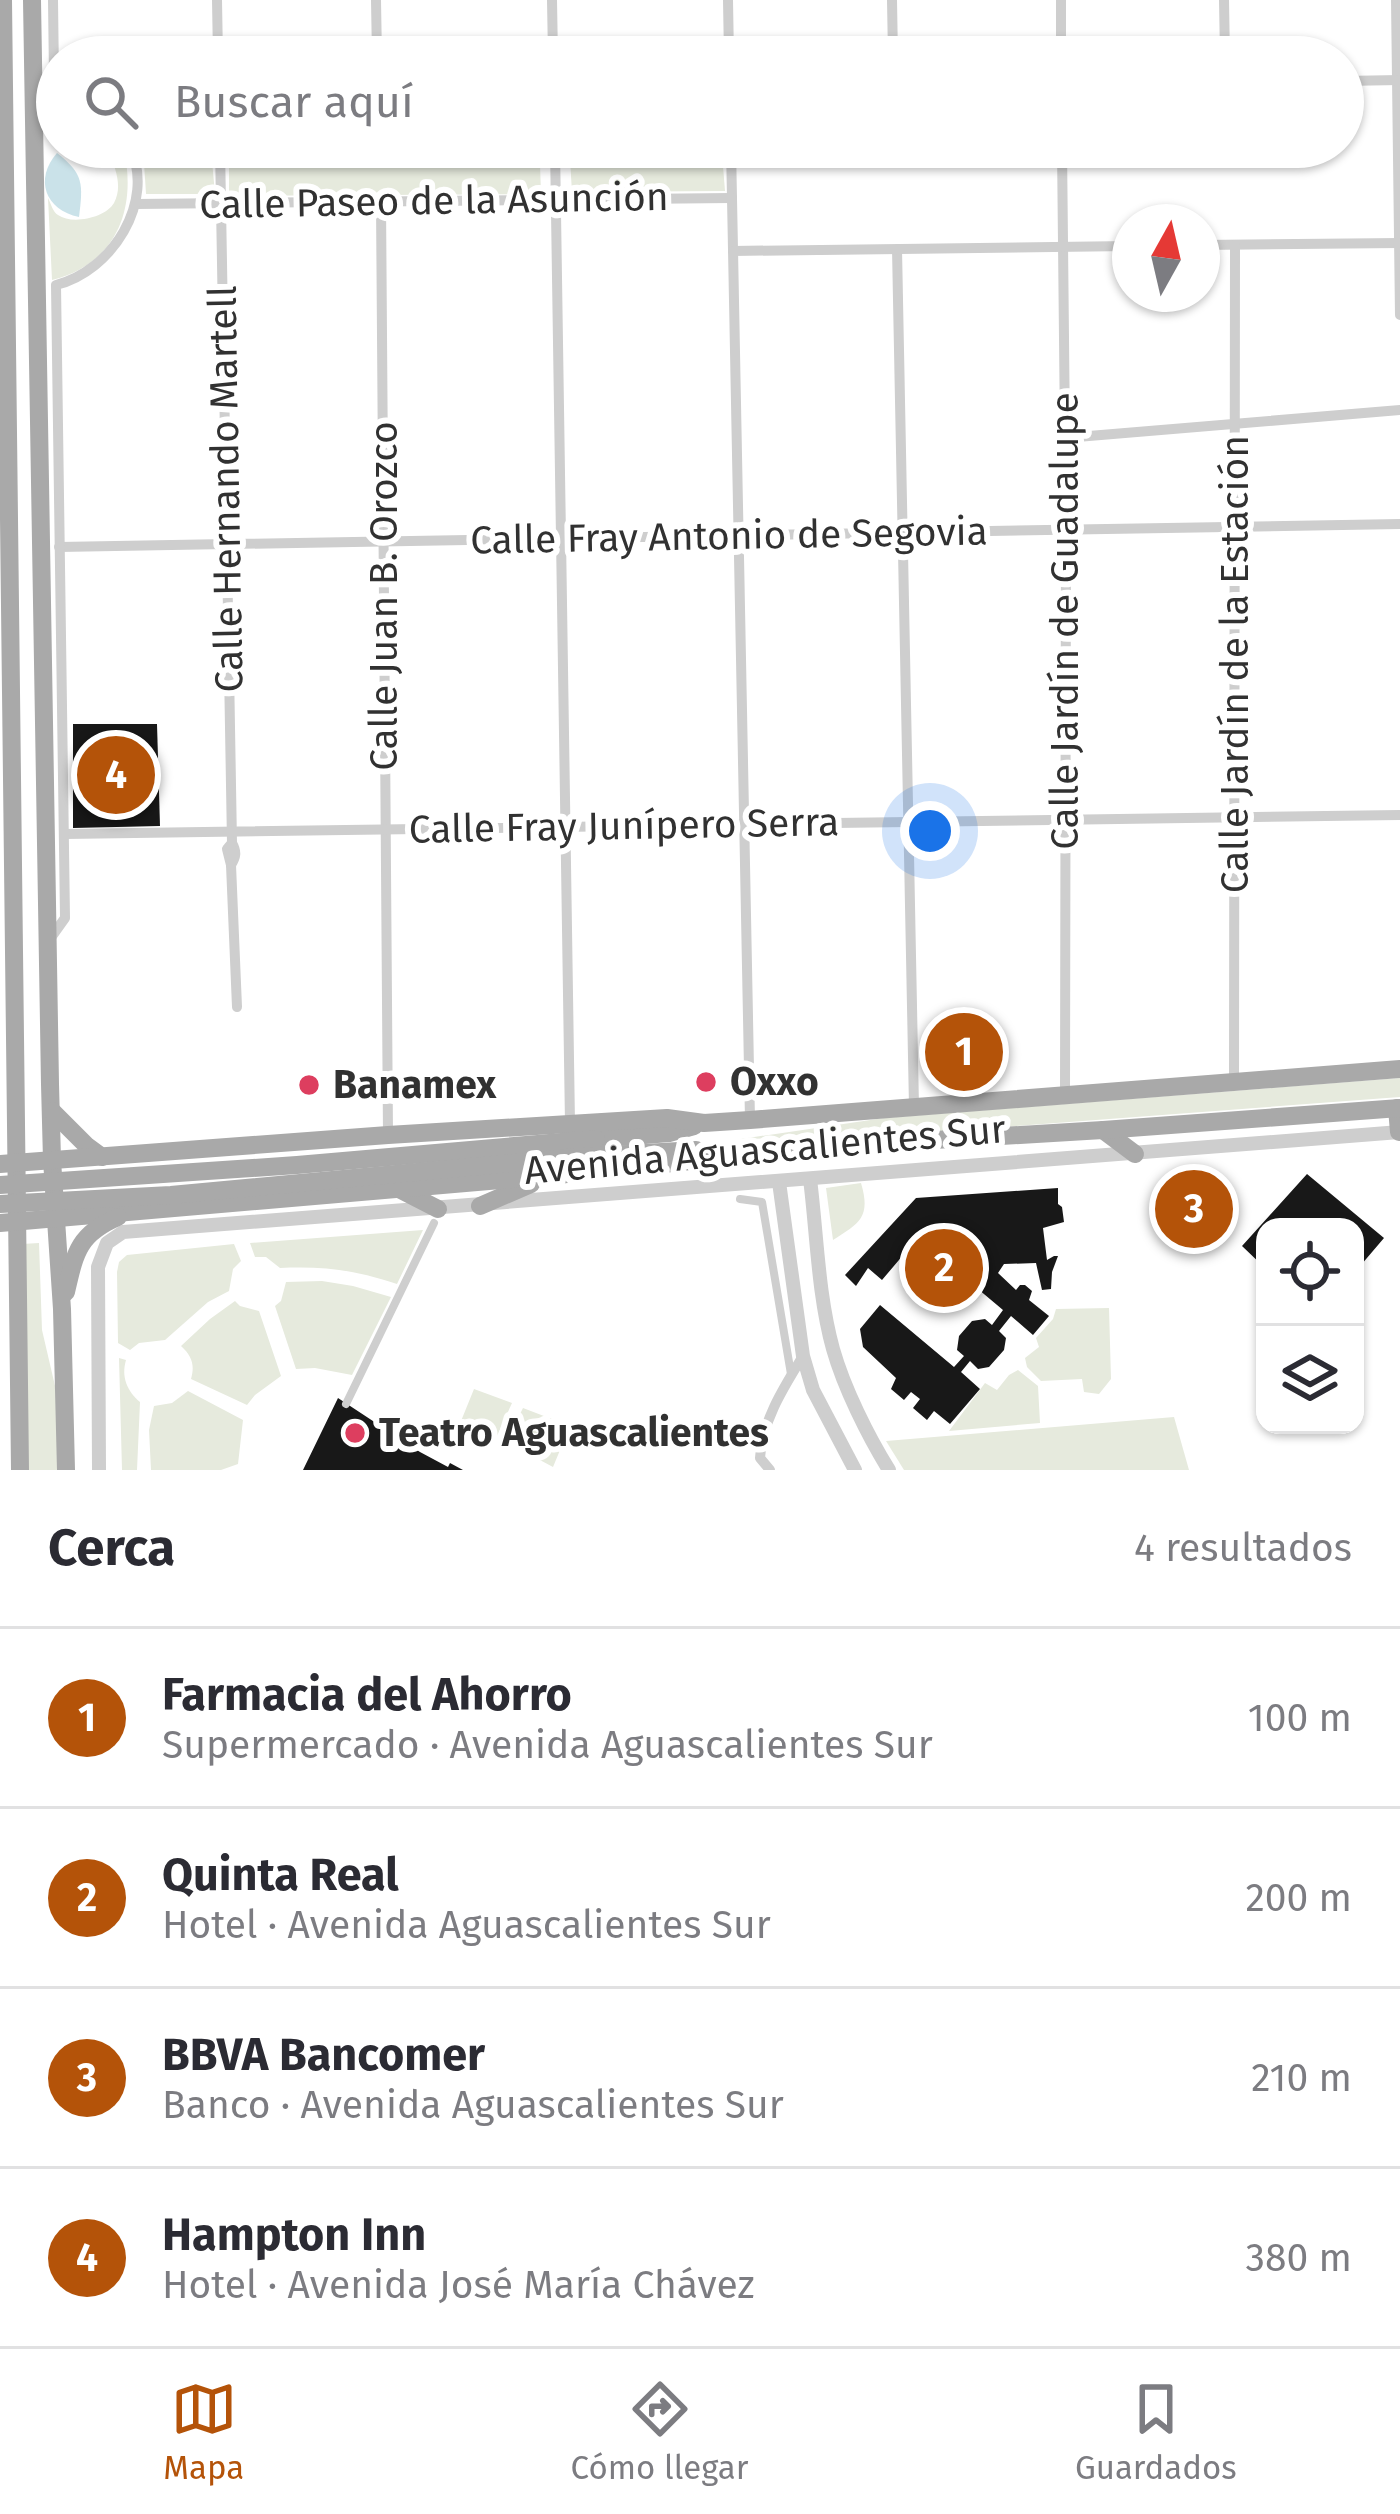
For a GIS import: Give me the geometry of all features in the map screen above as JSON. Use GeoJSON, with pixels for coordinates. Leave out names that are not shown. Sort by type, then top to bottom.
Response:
{"type":"FeatureCollection","features":[{"type":"Feature","properties":{"kind":"main road"},"geometry":{"type":"LineString","coordinates":[[3,0],[14,1117],[8,1222],[17,1297],[20,1470]]}},
{"type":"Feature","properties":{"kind":"main road"},"geometry":{"type":"LineString","coordinates":[[32,0],[52,1160],[66,1470]]}},
{"type":"Feature","properties":{"kind":"main road","name":"Avenida Aguascalientes Sur"},"geometry":{"type":"LineString","coordinates":[[8,1164],[667,1118],[704,1123],[750,1120],[1400,1069]]}},
{"type":"Feature","properties":{"kind":"main road"},"geometry":{"type":"LineString","coordinates":[[1399,1108],[1399,1132]]}},
{"type":"Feature","properties":{"kind":"main road","name":"Avenida Aguascalientes Sur"},"geometry":{"type":"LineString","coordinates":[[8,1222],[133,1222],[228,1205],[835,1146],[1399,1108]]}},
{"type":"Feature","properties":{"kind":"main road"},"geometry":{"type":"LineString","coordinates":[[52,1111],[103,1157]]}},
{"type":"Feature","properties":{"kind":"main road"},"geometry":{"type":"LineString","coordinates":[[0,1133],[14,1117]]}},
{"type":"Feature","properties":{"kind":"main road","name":"Avenida Aguascalientes Sur"},"geometry":{"type":"LineString","coordinates":[[0,1185],[669,1133],[704,1123]]}},
{"type":"Feature","properties":{"kind":"main road"},"geometry":{"type":"LineString","coordinates":[[1103,1130],[1135,1154]]}},
{"type":"Feature","properties":{"kind":"main road"},"geometry":{"type":"LineString","coordinates":[[228,1205],[218,1193],[215,1169],[231,1154],[253,1145]]}},
{"type":"Feature","properties":{"kind":"main road","name":"Avenida Aguascalientes Sur"},"geometry":{"type":"LineString","coordinates":[[0,1204],[171,1195],[555,1159],[835,1146]]}},
{"type":"Feature","properties":{"kind":"main road"},"geometry":{"type":"LineString","coordinates":[[480,1206],[548,1176]]}},
{"type":"Feature","properties":{"kind":"main road"},"geometry":{"type":"LineString","coordinates":[[399,1189],[436,1216]]}},
{"type":"Feature","properties":{"kind":"main road"},"geometry":{"type":"LineString","coordinates":[[62,1309],[80,1244],[103,1223],[133,1222]]}},
{"type":"Feature","properties":{"kind":"main road"},"geometry":{"type":"LineString","coordinates":[[0,1260],[17,1297]]}},
{"type":"Feature","properties":{"kind":"street"},"geometry":{"type":"LineString","coordinates":[[53,0],[53,36]]}},
{"type":"Feature","properties":{"kind":"street"},"geometry":{"type":"LineString","coordinates":[[217,0],[218,36]]}},
{"type":"Feature","properties":{"kind":"street"},"geometry":{"type":"LineString","coordinates":[[376,0],[377,36]]}},
{"type":"Feature","properties":{"kind":"street"},"geometry":{"type":"LineString","coordinates":[[552,0],[553,36]]}},
{"type":"Feature","properties":{"kind":"street"},"geometry":{"type":"LineString","coordinates":[[728,0],[729,36]]}},
{"type":"Feature","properties":{"kind":"street"},"geometry":{"type":"LineString","coordinates":[[892,0],[893,36]]}},
{"type":"Feature","properties":{"kind":"street"},"geometry":{"type":"LineString","coordinates":[[1060,0],[1061,36]]}},
{"type":"Feature","properties":{"kind":"street"},"geometry":{"type":"LineString","coordinates":[[1224,0],[1225,36]]}},
{"type":"Feature","properties":{"kind":"street"},"geometry":{"type":"LineString","coordinates":[[1396,0],[1400,315]]}},
{"type":"Feature","properties":{"kind":"street"},"geometry":{"type":"LineString","coordinates":[[1364,81],[1399,80]]}},
{"type":"Feature","properties":{"kind":"street"},"geometry":{"type":"LineString","coordinates":[[49,940],[64,918],[65,834],[56,285],[73,281],[98,265],[118,241],[136,204],[136,168]]}},
{"type":"Feature","properties":{"kind":"street","name":"Calle Hernando Martell"},"geometry":{"type":"LineString","coordinates":[[220,168],[232,837],[226,849],[231,865],[237,1006]]}},
{"type":"Feature","properties":{"kind":"street"},"geometry":{"type":"LineString","coordinates":[[555,168],[570,1124]]}},
{"type":"Feature","properties":{"kind":"street"},"geometry":{"type":"LineString","coordinates":[[731,168],[750,1120]]}},
{"type":"Feature","properties":{"kind":"street","name":"Calle Jardín de Guadalupe"},"geometry":{"type":"LineString","coordinates":[[1062,168],[1065,1095]]}},
{"type":"Feature","properties":{"kind":"street","name":"Calle Paseo de la Asunción"},"geometry":{"type":"LineString","coordinates":[[136,204],[732,198]]}},
{"type":"Feature","properties":{"kind":"street","name":"Calle Juan B. Orozco"},"geometry":{"type":"LineString","coordinates":[[381,202],[388,1135]]}},
{"type":"Feature","properties":{"kind":"street"},"geometry":{"type":"LineString","coordinates":[[1220,245],[1400,243]]}},
{"type":"Feature","properties":{"kind":"street","name":"Calle Jardín de la Estación"},"geometry":{"type":"LineString","coordinates":[[1234,1082],[1235,245]]}},
{"type":"Feature","properties":{"kind":"street"},"geometry":{"type":"LineString","coordinates":[[733,251],[1112,246]]}},
{"type":"Feature","properties":{"kind":"street"},"geometry":{"type":"LineString","coordinates":[[897,249],[914,1107]]}},
{"type":"Feature","properties":{"kind":"street"},"geometry":{"type":"LineString","coordinates":[[1065,438],[1400,410]]}},
{"type":"Feature","properties":{"kind":"street","name":"Calle Fray Antonio de Segovia"},"geometry":{"type":"LineString","coordinates":[[59,548],[1400,524]]}},
{"type":"Feature","properties":{"kind":"street","name":"Calle Fray Junípero Serra"},"geometry":{"type":"LineString","coordinates":[[65,834],[232,837],[386,830],[1400,815]]}},
{"type":"Feature","properties":{"kind":"street"},"geometry":{"type":"LineString","coordinates":[[1399,1132],[1400,1150]]}},
{"type":"Feature","properties":{"kind":"street","name":"Avenida Aguascalientes Sur"},"geometry":{"type":"LineString","coordinates":[[133,1222],[436,1216],[480,1206],[1399,1132]]}},
{"type":"Feature","properties":{"kind":"street"},"geometry":{"type":"LineString","coordinates":[[810,1179],[833,1350],[889,1470]]}},
{"type":"Feature","properties":{"kind":"street"},"geometry":{"type":"LineString","coordinates":[[779,1182],[803,1356],[813,1390],[855,1470]]}},
{"type":"Feature","properties":{"kind":"street"},"geometry":{"type":"LineString","coordinates":[[740,1199],[762,1202],[791,1376]]}},
{"type":"Feature","properties":{"kind":"street"},"geometry":{"type":"LineString","coordinates":[[346,1404],[436,1216]]}},
{"type":"Feature","properties":{"kind":"street"},"geometry":{"type":"LineString","coordinates":[[99,1470],[98,1267],[107,1243],[133,1222]]}},
{"type":"Feature","properties":{"kind":"street"},"geometry":{"type":"LineString","coordinates":[[770,1470],[760,1458],[761,1442],[803,1356]]}},
{"type":"Feature","properties":{"kind":"shaded area"},"geometry":{"type":"Polygon","coordinates":[[[114,168],[126,168],[127,193],[117,232],[92,261],[52,280],[48,198],[64,218],[96,216],[114,203],[114,168]]]}},
{"type":"Feature","properties":{"kind":"shaded area"},"geometry":{"type":"Polygon","coordinates":[[[144,168],[213,168],[215,194],[146,194],[144,168]]]}},
{"type":"Feature","properties":{"kind":"shaded area"},"geometry":{"type":"Polygon","coordinates":[[[229,168],[540,168],[541,194],[229,196],[229,168]]]}},
{"type":"Feature","properties":{"kind":"shaded area"},"geometry":{"type":"Polygon","coordinates":[[[571,168],[723,168],[725,191],[572,192],[571,168]]]}},
{"type":"Feature","properties":{"kind":"shaded area"},"geometry":{"type":"Polygon","coordinates":[[[1400,1078],[1400,1097],[885,1136],[741,1139],[884,1118],[1400,1078]]]}},
{"type":"Feature","properties":{"kind":"shaded area"},"geometry":{"type":"Polygon","coordinates":[[[861,1183],[865,1204],[861,1218],[833,1240],[826,1188],[861,1183]]]}},
{"type":"Feature","properties":{"kind":"shaded area"},"geometry":{"type":"Polygon","coordinates":[[[423,1230],[397,1284],[339,1270],[280,1268],[266,1257],[255,1257],[250,1243],[423,1230]]]}},
{"type":"Feature","properties":{"kind":"shaded area"},"geometry":{"type":"Polygon","coordinates":[[[39,1243],[42,1330],[62,1416],[64,1470],[24,1470],[22,1244],[39,1243]]]}},
{"type":"Feature","properties":{"kind":"shaded area"},"geometry":{"type":"Polygon","coordinates":[[[234,1244],[241,1261],[233,1269],[229,1291],[208,1302],[165,1340],[139,1343],[130,1350],[118,1343],[117,1272],[127,1255],[234,1244]]]}},
{"type":"Feature","properties":{"kind":"shaded area"},"geometry":{"type":"Polygon","coordinates":[[[322,1281],[391,1297],[352,1375],[296,1369],[275,1306],[286,1282],[322,1281]]]}},
{"type":"Feature","properties":{"kind":"shaded area"},"geometry":{"type":"Polygon","coordinates":[[[235,1301],[259,1311],[281,1376],[247,1405],[191,1379],[192,1361],[181,1346],[235,1301]]]}},
{"type":"Feature","properties":{"kind":"shaded area"},"geometry":{"type":"Polygon","coordinates":[[[1109,1308],[1111,1379],[1099,1394],[1084,1392],[1082,1379],[1041,1381],[1027,1367],[1025,1358],[1039,1347],[1036,1338],[1056,1309],[1109,1308]]]}},
{"type":"Feature","properties":{"kind":"shaded area"},"geometry":{"type":"Polygon","coordinates":[[[119,1358],[126,1360],[126,1383],[140,1402],[137,1470],[122,1470],[119,1358]]]}},
{"type":"Feature","properties":{"kind":"shaded area"},"geometry":{"type":"Polygon","coordinates":[[[1018,1370],[1038,1386],[1040,1423],[949,1431],[985,1383],[997,1390],[1018,1370]]]}},
{"type":"Feature","properties":{"kind":"shaded area"},"geometry":{"type":"Polygon","coordinates":[[[474,1389],[512,1403],[496,1438],[461,1421],[474,1389]]]}},
{"type":"Feature","properties":{"kind":"shaded area"},"geometry":{"type":"Polygon","coordinates":[[[188,1391],[243,1420],[238,1464],[221,1470],[151,1470],[149,1430],[154,1406],[172,1403],[188,1391]]]}},
{"type":"Feature","properties":{"kind":"shaded area"},"geometry":{"type":"Polygon","coordinates":[[[523,1408],[570,1426],[553,1467],[506,1442],[523,1408]]]}},
{"type":"Feature","properties":{"kind":"shaded area"},"geometry":{"type":"Polygon","coordinates":[[[1174,1417],[1189,1470],[904,1470],[886,1441],[1174,1417]]]}},
{"type":"Feature","properties":{"kind":"water"},"geometry":{"type":"Polygon","coordinates":[[[48,168],[73,168],[80,180],[79,217],[51,201],[48,168]]]}},
{"type":"Feature","properties":{"kind":"building"},"geometry":{"type":"Polygon","coordinates":[[[73,724],[157,724],[160,826],[73,828],[73,724]]]}},
{"type":"Feature","properties":{"kind":"building"},"geometry":{"type":"Polygon","coordinates":[[[1307,1174],[1360,1218],[1267,1218],[1307,1174]]]}},
{"type":"Feature","properties":{"kind":"building"},"geometry":{"type":"Polygon","coordinates":[[[1058,1188],[1064,1222],[1043,1228],[1047,1260],[1058,1256],[1051,1289],[1042,1290],[1036,1263],[1004,1264],[998,1273],[1016,1290],[1025,1285],[1032,1291],[1029,1300],[1049,1316],[1033,1335],[1011,1316],[999,1331],[1006,1338],[1004,1350],[989,1367],[978,1369],[970,1361],[961,1372],[980,1389],[950,1424],[934,1411],[927,1420],[913,1408],[920,1399],[911,1392],[904,1400],[891,1389],[896,1378],[863,1347],[860,1329],[880,1305],[954,1367],[964,1356],[957,1350],[959,1336],[972,1321],[985,1319],[992,1325],[1003,1310],[953,1268],[957,1263],[933,1246],[910,1247],[882,1280],[868,1268],[856,1286],[845,1275],[916,1198],[1058,1188]]]}},
{"type":"Feature","properties":{"kind":"building"},"geometry":{"type":"Polygon","coordinates":[[[1364,1221],[1384,1238],[1364,1261],[1364,1221]]]}},
{"type":"Feature","properties":{"kind":"building"},"geometry":{"type":"Polygon","coordinates":[[[1256,1230],[1256,1259],[1242,1246],[1256,1230]]]}},
{"type":"Feature","properties":{"kind":"building","name":"Teatro Aguascalientes"},"geometry":{"type":"Polygon","coordinates":[[[338,1398],[420,1452],[463,1470],[303,1470],[338,1398]]]}},
{"type":"Feature","properties":{"kind":"place","name":"Hampton Inn"},"geometry":{"type":"Point","coordinates":[116,775]}},
{"type":"Feature","properties":{"kind":"place","name":"Farmacia del Ahorro"},"geometry":{"type":"Point","coordinates":[964,1052]}},
{"type":"Feature","properties":{"kind":"place","name":"Oxxo"},"geometry":{"type":"Point","coordinates":[706,1082]}},
{"type":"Feature","properties":{"kind":"place","name":"Banamex"},"geometry":{"type":"Point","coordinates":[309,1085]}},
{"type":"Feature","properties":{"kind":"place","name":"BBVA Bancomer"},"geometry":{"type":"Point","coordinates":[1194,1209]}},
{"type":"Feature","properties":{"kind":"place","name":"Quinta Real"},"geometry":{"type":"Point","coordinates":[944,1268]}},
{"type":"Feature","properties":{"kind":"place","name":"Teatro Aguascalientes"},"geometry":{"type":"Point","coordinates":[355,1433]}}]}
